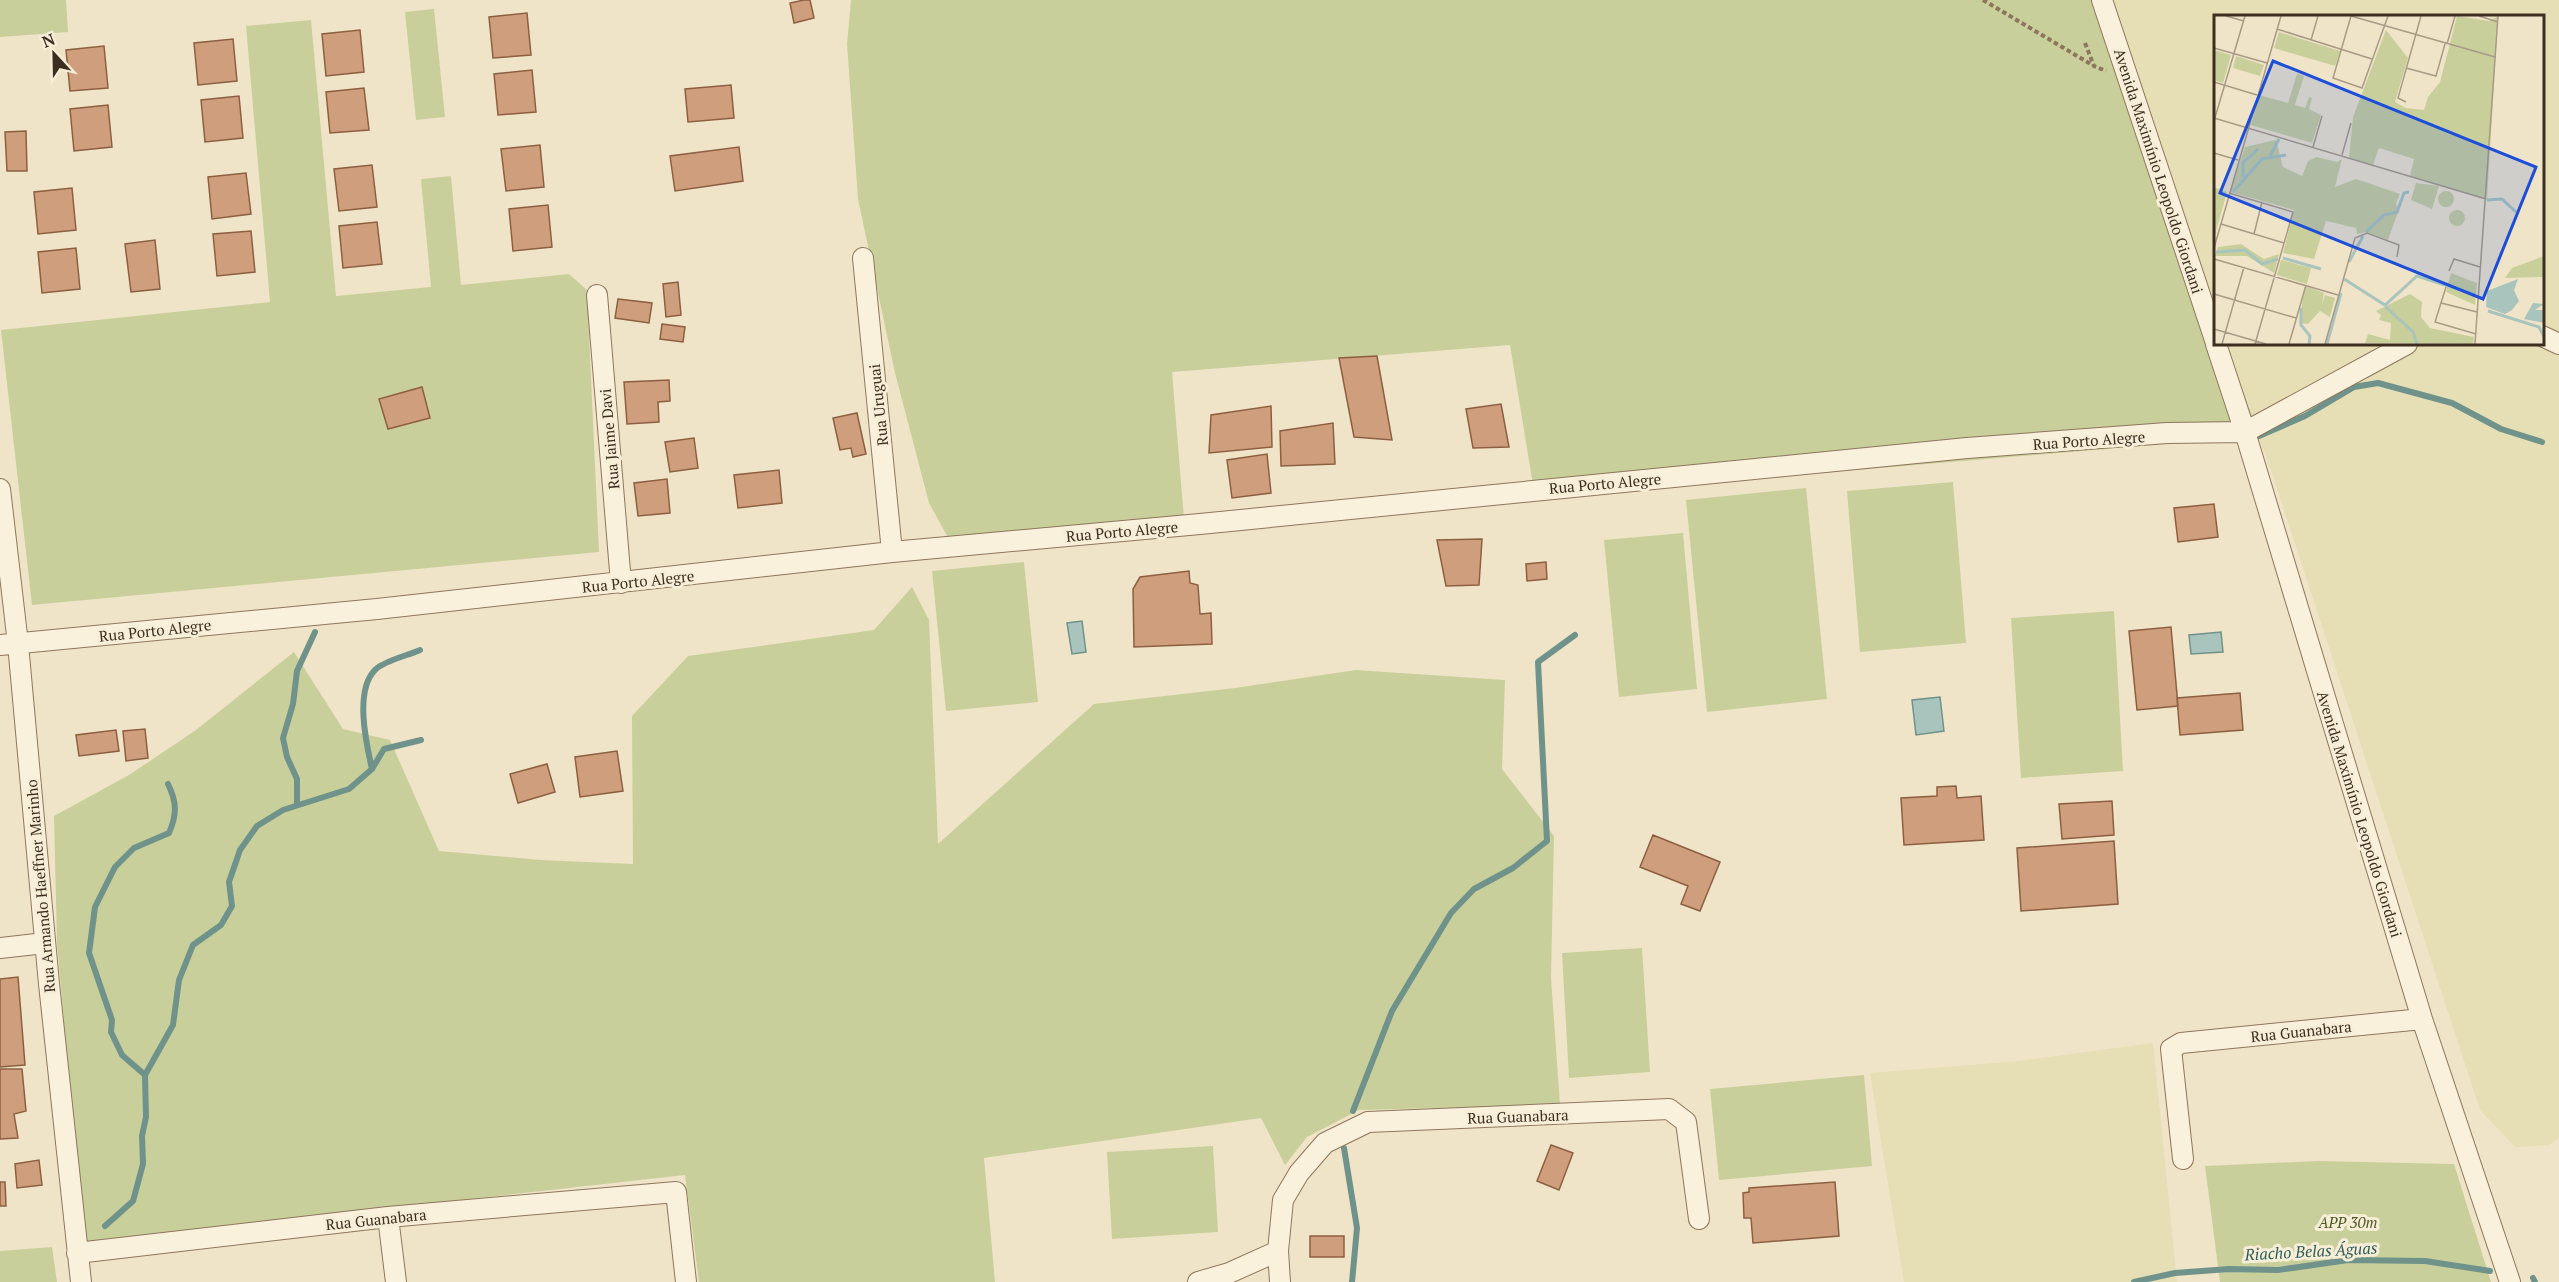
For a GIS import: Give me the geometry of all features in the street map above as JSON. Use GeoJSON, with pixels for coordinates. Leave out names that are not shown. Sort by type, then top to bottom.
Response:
{"type":"FeatureCollection","features":[{"type":"Feature","properties":{"kind":"street","name":"Avenida Maximínio Leopoldo Giordani"},"geometry":{"type":"LineString","coordinates":[[2102,0],[2214,337]]}},
{"type":"Feature","properties":{"kind":"street","name":"Rua Uruguai"},"geometry":{"type":"LineString","coordinates":[[863,258],[892,552]]}},
{"type":"Feature","properties":{"kind":"street","name":"Rua Jaime Davi"},"geometry":{"type":"LineString","coordinates":[[597,295],[621,583]]}},
{"type":"Feature","properties":{"kind":"street"},"geometry":{"type":"LineString","coordinates":[[2544,337],[2559,344]]}},
{"type":"Feature","properties":{"kind":"street","name":"Avenida Maximínio Leopoldo Giordani"},"geometry":{"type":"LineString","coordinates":[[2217,345],[2422,1019],[2510,1282]]}},
{"type":"Feature","properties":{"kind":"street"},"geometry":{"type":"LineString","coordinates":[[2245,432],[2405,345]]}},
{"type":"Feature","properties":{"kind":"street","name":"Rua Porto Alegre"},"geometry":{"type":"LineString","coordinates":[[9,645],[621,583],[892,552],[1967,448],[2167,434],[2245,432]]}},
{"type":"Feature","properties":{"kind":"street","name":"Rua Armando Haeffner Marinho"},"geometry":{"type":"LineString","coordinates":[[0,489],[9,645],[45,943],[81,1282]]}},
{"type":"Feature","properties":{"kind":"street"},"geometry":{"type":"LineString","coordinates":[[0,948],[45,943]]}},
{"type":"Feature","properties":{"kind":"street","name":"Rua Guanabara"},"geometry":{"type":"LineString","coordinates":[[2183,1159],[2171,1049],[2181,1043],[2422,1019]]}},
{"type":"Feature","properties":{"kind":"street","name":"Rua Guanabara"},"geometry":{"type":"LineString","coordinates":[[1278,1251],[1283,1200],[1299,1173],[1325,1143],[1368,1122],[1669,1109],[1686,1122],[1699,1219]]}},
{"type":"Feature","properties":{"kind":"street","name":"Rua Guanabara"},"geometry":{"type":"LineString","coordinates":[[77,1253],[388,1217],[676,1192],[686,1282]]}},
{"type":"Feature","properties":{"kind":"street"},"geometry":{"type":"LineString","coordinates":[[388,1217],[396,1282]]}},
{"type":"Feature","properties":{"kind":"street"},"geometry":{"type":"LineString","coordinates":[[1198,1282],[1229,1273],[1278,1251],[1280,1282]]}},
{"type":"Feature","properties":{"kind":"path"},"geometry":{"type":"LineString","coordinates":[[1983,0],[2094,66]]}},
{"type":"Feature","properties":{"kind":"shaded area"},"geometry":{"type":"Polygon","coordinates":[[[2101,0],[2559,0],[2559,1138],[2549,1145],[2515,1147],[2480,1110],[2270,467],[2225,345],[2544,345],[2544,15],[2214,15],[2214,313],[2101,0]]]}},
{"type":"Feature","properties":{"kind":"shaded area"},"geometry":{"type":"Polygon","coordinates":[[[2153,1043],[2177,1282],[1904,1282],[1870,1073],[2019,1061],[2153,1043]]]}},
{"type":"Feature","properties":{"kind":"green space"},"geometry":{"type":"Polygon","coordinates":[[[0,0],[66,0],[68,32],[0,37],[0,0]]]}},
{"type":"Feature","properties":{"kind":"green space"},"geometry":{"type":"Polygon","coordinates":[[[851,0],[2101,0],[2214,312],[2214,345],[2226,345],[2259,436],[1535,497],[1510,345],[1172,372],[1185,531],[957,554],[929,503],[895,373],[858,199],[847,44],[851,0]]]}},
{"type":"Feature","properties":{"kind":"green space"},"geometry":{"type":"Polygon","coordinates":[[[434,9],[445,117],[416,120],[405,12],[434,9]]]}},
{"type":"Feature","properties":{"kind":"green space"},"geometry":{"type":"Polygon","coordinates":[[[311,20],[336,296],[431,287],[421,179],[451,176],[461,285],[569,274],[587,290],[599,552],[32,605],[1,330],[270,302],[246,26],[311,20]]]}},
{"type":"Feature","properties":{"kind":"green space"},"geometry":{"type":"Polygon","coordinates":[[[1953,482],[1966,643],[1860,652],[1847,491],[1953,482]]]}},
{"type":"Feature","properties":{"kind":"green space"},"geometry":{"type":"Polygon","coordinates":[[[1806,488],[1827,699],[1707,712],[1686,500],[1806,488]]]}},
{"type":"Feature","properties":{"kind":"green space"},"geometry":{"type":"Polygon","coordinates":[[[1683,533],[1697,689],[1619,697],[1604,540],[1683,533]]]}},
{"type":"Feature","properties":{"kind":"green space"},"geometry":{"type":"Polygon","coordinates":[[[1024,562],[1038,702],[946,711],[932,571],[1024,562]]]}},
{"type":"Feature","properties":{"kind":"green space"},"geometry":{"type":"Polygon","coordinates":[[[912,587],[929,620],[938,844],[1094,704],[1235,688],[1356,670],[1505,680],[1502,769],[1554,836],[1551,978],[1560,1105],[1359,1110],[1307,1137],[1285,1165],[1261,1118],[984,1158],[995,1282],[699,1282],[685,1175],[83,1242],[57,942],[54,816],[129,775],[196,730],[294,652],[343,729],[390,740],[439,851],[541,860],[633,864],[632,716],[688,656],[874,630],[912,587]]]}},
{"type":"Feature","properties":{"kind":"green space"},"geometry":{"type":"Polygon","coordinates":[[[2114,611],[2123,771],[2021,778],[2011,618],[2114,611]]]}},
{"type":"Feature","properties":{"kind":"green space"},"geometry":{"type":"Polygon","coordinates":[[[1642,948],[1650,1072],[1569,1078],[1562,953],[1642,948]]]}},
{"type":"Feature","properties":{"kind":"green space"},"geometry":{"type":"Polygon","coordinates":[[[1864,1075],[1872,1166],[1719,1180],[1710,1089],[1864,1075]]]}},
{"type":"Feature","properties":{"kind":"green space"},"geometry":{"type":"Polygon","coordinates":[[[1213,1146],[1218,1232],[1112,1239],[1107,1152],[1213,1146]]]}},
{"type":"Feature","properties":{"kind":"green space","name":"APP 30m"},"geometry":{"type":"Polygon","coordinates":[[[2318,1161],[2454,1164],[2491,1282],[2220,1282],[2205,1166],[2318,1161]]]}},
{"type":"Feature","properties":{"kind":"green space"},"geometry":{"type":"Polygon","coordinates":[[[52,1247],[57,1282],[0,1282],[0,1251],[52,1247]]]}},
{"type":"Feature","properties":{"kind":"water"},"geometry":{"type":"Polygon","coordinates":[[[1082,621],[1086,652],[1072,654],[1067,623],[1082,621]]]}},
{"type":"Feature","properties":{"kind":"water"},"geometry":{"type":"Polygon","coordinates":[[[2221,632],[2223,652],[2191,654],[2189,635],[2221,632]]]}},
{"type":"Feature","properties":{"kind":"water"},"geometry":{"type":"Polygon","coordinates":[[[1940,697],[1944,731],[1916,735],[1912,700],[1940,697]]]}},
{"type":"Feature","properties":{"kind":"building"},"geometry":{"type":"Polygon","coordinates":[[[810,0],[814,18],[794,23],[790,3],[810,0]]]}},
{"type":"Feature","properties":{"kind":"building"},"geometry":{"type":"Polygon","coordinates":[[[527,13],[531,55],[493,58],[489,17],[527,13]]]}},
{"type":"Feature","properties":{"kind":"building"},"geometry":{"type":"Polygon","coordinates":[[[360,30],[364,72],[326,76],[322,34],[360,30]]]}},
{"type":"Feature","properties":{"kind":"building"},"geometry":{"type":"Polygon","coordinates":[[[233,39],[237,81],[198,85],[194,43],[233,39]]]}},
{"type":"Feature","properties":{"kind":"building"},"geometry":{"type":"Polygon","coordinates":[[[104,46],[108,88],[70,91],[66,50],[104,46]]]}},
{"type":"Feature","properties":{"kind":"building"},"geometry":{"type":"Polygon","coordinates":[[[532,70],[536,112],[498,115],[494,74],[532,70]]]}},
{"type":"Feature","properties":{"kind":"building"},"geometry":{"type":"Polygon","coordinates":[[[731,85],[734,118],[688,122],[685,89],[731,85]]]}},
{"type":"Feature","properties":{"kind":"building"},"geometry":{"type":"Polygon","coordinates":[[[364,88],[369,130],[330,133],[326,92],[364,88]]]}},
{"type":"Feature","properties":{"kind":"building"},"geometry":{"type":"Polygon","coordinates":[[[239,96],[243,138],[205,142],[201,100],[239,96]]]}},
{"type":"Feature","properties":{"kind":"building"},"geometry":{"type":"Polygon","coordinates":[[[108,105],[112,147],[74,151],[70,109],[108,105]]]}},
{"type":"Feature","properties":{"kind":"building"},"geometry":{"type":"Polygon","coordinates":[[[26,131],[27,171],[7,171],[5,132],[26,131]]]}},
{"type":"Feature","properties":{"kind":"building"},"geometry":{"type":"Polygon","coordinates":[[[540,145],[544,187],[506,191],[501,149],[540,145]]]}},
{"type":"Feature","properties":{"kind":"building"},"geometry":{"type":"Polygon","coordinates":[[[739,147],[743,181],[675,191],[670,156],[739,147]]]}},
{"type":"Feature","properties":{"kind":"building"},"geometry":{"type":"Polygon","coordinates":[[[372,165],[377,207],[339,211],[334,169],[372,165]]]}},
{"type":"Feature","properties":{"kind":"building"},"geometry":{"type":"Polygon","coordinates":[[[246,173],[251,214],[212,219],[208,177],[246,173]]]}},
{"type":"Feature","properties":{"kind":"building"},"geometry":{"type":"Polygon","coordinates":[[[72,188],[76,230],[38,234],[34,192],[72,188]]]}},
{"type":"Feature","properties":{"kind":"building"},"geometry":{"type":"Polygon","coordinates":[[[548,205],[552,247],[513,251],[509,209],[548,205]]]}},
{"type":"Feature","properties":{"kind":"building"},"geometry":{"type":"Polygon","coordinates":[[[377,222],[382,264],[343,268],[339,226],[377,222]]]}},
{"type":"Feature","properties":{"kind":"building"},"geometry":{"type":"Polygon","coordinates":[[[251,231],[255,272],[217,276],[213,234],[251,231]]]}},
{"type":"Feature","properties":{"kind":"building"},"geometry":{"type":"Polygon","coordinates":[[[155,240],[160,289],[131,292],[125,244],[155,240]]]}},
{"type":"Feature","properties":{"kind":"building"},"geometry":{"type":"Polygon","coordinates":[[[76,248],[80,289],[42,293],[38,252],[76,248]]]}},
{"type":"Feature","properties":{"kind":"building"},"geometry":{"type":"Polygon","coordinates":[[[678,282],[681,315],[666,317],[663,284],[678,282]]]}},
{"type":"Feature","properties":{"kind":"building"},"geometry":{"type":"Polygon","coordinates":[[[618,299],[652,303],[649,323],[615,318],[618,299]]]}},
{"type":"Feature","properties":{"kind":"building"},"geometry":{"type":"Polygon","coordinates":[[[662,324],[685,327],[683,342],[660,339],[662,324]]]}},
{"type":"Feature","properties":{"kind":"building"},"geometry":{"type":"Polygon","coordinates":[[[1377,356],[1392,440],[1354,437],[1339,358],[1377,356]]]}},
{"type":"Feature","properties":{"kind":"building"},"geometry":{"type":"Polygon","coordinates":[[[669,380],[670,401],[658,402],[659,422],[627,424],[624,382],[669,380]]]}},
{"type":"Feature","properties":{"kind":"building"},"geometry":{"type":"Polygon","coordinates":[[[422,387],[430,418],[388,429],[379,399],[422,387]]]}},
{"type":"Feature","properties":{"kind":"building"},"geometry":{"type":"Polygon","coordinates":[[[1501,404],[1509,447],[1473,448],[1466,409],[1501,404]]]}},
{"type":"Feature","properties":{"kind":"building"},"geometry":{"type":"Polygon","coordinates":[[[1271,406],[1272,447],[1209,453],[1211,415],[1271,406]]]}},
{"type":"Feature","properties":{"kind":"building"},"geometry":{"type":"Polygon","coordinates":[[[857,413],[866,454],[853,457],[851,448],[840,450],[833,418],[857,413]]]}},
{"type":"Feature","properties":{"kind":"building"},"geometry":{"type":"Polygon","coordinates":[[[1333,423],[1335,464],[1281,466],[1280,431],[1333,423]]]}},
{"type":"Feature","properties":{"kind":"building"},"geometry":{"type":"Polygon","coordinates":[[[694,438],[698,468],[670,472],[665,442],[694,438]]]}},
{"type":"Feature","properties":{"kind":"building"},"geometry":{"type":"Polygon","coordinates":[[[1267,454],[1271,493],[1232,498],[1227,460],[1267,454]]]}},
{"type":"Feature","properties":{"kind":"building"},"geometry":{"type":"Polygon","coordinates":[[[779,470],[782,503],[738,508],[734,475],[779,470]]]}},
{"type":"Feature","properties":{"kind":"building"},"geometry":{"type":"Polygon","coordinates":[[[667,479],[670,513],[638,516],[634,483],[667,479]]]}},
{"type":"Feature","properties":{"kind":"building"},"geometry":{"type":"Polygon","coordinates":[[[2214,504],[2218,537],[2178,542],[2174,508],[2214,504]]]}},
{"type":"Feature","properties":{"kind":"building"},"geometry":{"type":"Polygon","coordinates":[[[1482,539],[1479,585],[1446,586],[1437,540],[1482,539]]]}},
{"type":"Feature","properties":{"kind":"building"},"geometry":{"type":"Polygon","coordinates":[[[1546,562],[1547,579],[1527,581],[1526,564],[1546,562]]]}},
{"type":"Feature","properties":{"kind":"building"},"geometry":{"type":"Polygon","coordinates":[[[1189,571],[1190,583],[1198,585],[1200,614],[1211,613],[1212,644],[1134,647],[1133,589],[1140,577],[1189,571]]]}},
{"type":"Feature","properties":{"kind":"building"},"geometry":{"type":"Polygon","coordinates":[[[2171,627],[2178,706],[2137,710],[2129,631],[2171,627]]]}},
{"type":"Feature","properties":{"kind":"building"},"geometry":{"type":"Polygon","coordinates":[[[2240,693],[2243,730],[2180,735],[2177,698],[2240,693]]]}},
{"type":"Feature","properties":{"kind":"building"},"geometry":{"type":"Polygon","coordinates":[[[145,729],[148,758],[126,761],[123,731],[145,729]]]}},
{"type":"Feature","properties":{"kind":"building"},"geometry":{"type":"Polygon","coordinates":[[[116,730],[119,751],[79,756],[76,735],[116,730]]]}},
{"type":"Feature","properties":{"kind":"building"},"geometry":{"type":"Polygon","coordinates":[[[617,751],[623,791],[580,797],[575,757],[617,751]]]}},
{"type":"Feature","properties":{"kind":"building"},"geometry":{"type":"Polygon","coordinates":[[[547,764],[555,792],[518,803],[510,774],[547,764]]]}},
{"type":"Feature","properties":{"kind":"building"},"geometry":{"type":"Polygon","coordinates":[[[1956,786],[1957,798],[1981,796],[1984,840],[1904,845],[1901,798],[1937,796],[1937,787],[1956,786]]]}},
{"type":"Feature","properties":{"kind":"building"},"geometry":{"type":"Polygon","coordinates":[[[2112,801],[2114,835],[2062,839],[2059,804],[2112,801]]]}},
{"type":"Feature","properties":{"kind":"building"},"geometry":{"type":"Polygon","coordinates":[[[1653,835],[1720,862],[1700,911],[1681,904],[1688,886],[1640,867],[1653,835]]]}},
{"type":"Feature","properties":{"kind":"building"},"geometry":{"type":"Polygon","coordinates":[[[2114,841],[2118,904],[2021,911],[2017,848],[2114,841]]]}},
{"type":"Feature","properties":{"kind":"building"},"geometry":{"type":"Polygon","coordinates":[[[18,977],[25,1065],[0,1067],[0,979],[18,977]]]}},
{"type":"Feature","properties":{"kind":"building"},"geometry":{"type":"Polygon","coordinates":[[[0,1069],[22,1069],[26,1111],[14,1114],[18,1138],[0,1139],[0,1069]]]}},
{"type":"Feature","properties":{"kind":"building"},"geometry":{"type":"Polygon","coordinates":[[[1551,1145],[1573,1153],[1559,1190],[1537,1181],[1551,1145]]]}},
{"type":"Feature","properties":{"kind":"building"},"geometry":{"type":"Polygon","coordinates":[[[39,1160],[42,1185],[17,1188],[15,1164],[39,1160]]]}},
{"type":"Feature","properties":{"kind":"building"},"geometry":{"type":"Polygon","coordinates":[[[0,1182],[5,1182],[6,1206],[0,1206],[0,1182]]]}},
{"type":"Feature","properties":{"kind":"building"},"geometry":{"type":"Polygon","coordinates":[[[1835,1182],[1839,1236],[1753,1243],[1751,1218],[1744,1218],[1743,1193],[1749,1192],[1749,1188],[1835,1182]]]}},
{"type":"Feature","properties":{"kind":"building"},"geometry":{"type":"Polygon","coordinates":[[[1310,1236],[1344,1236],[1344,1257],[1310,1257],[1310,1236]]]}},
{"type":"Feature","properties":{"kind":"waterway"},"geometry":{"type":"LineString","coordinates":[[2259,436],[2305,416],[2354,387],[2378,383],[2452,403],[2501,429],[2542,442]]}},
{"type":"Feature","properties":{"kind":"waterway"},"geometry":{"type":"LineString","coordinates":[[297,805],[297,779],[287,757],[283,738],[293,704],[297,671],[315,632]]}},
{"type":"Feature","properties":{"kind":"waterway"},"geometry":{"type":"LineString","coordinates":[[1353,1111],[1392,1011],[1451,913],[1474,889],[1513,868],[1547,841],[1538,662],[1575,635]]}},
{"type":"Feature","properties":{"kind":"waterway"},"geometry":{"type":"LineString","coordinates":[[372,769],[363,703],[369,678],[380,666],[420,650]]}},
{"type":"Feature","properties":{"kind":"waterway"},"geometry":{"type":"LineString","coordinates":[[105,1226],[133,1201],[143,1164],[142,1136],[146,1117],[145,1075],[173,1025],[179,980],[193,945],[221,925],[232,906],[229,882],[240,850],[257,826],[283,810],[349,789],[372,769],[384,749],[421,740]]}},
{"type":"Feature","properties":{"kind":"waterway"},"geometry":{"type":"LineString","coordinates":[[145,1075],[122,1055],[111,1032],[112,1020],[89,953],[95,907],[115,867],[134,848],[169,833],[175,808],[168,784]]}},
{"type":"Feature","properties":{"kind":"waterway"},"geometry":{"type":"LineString","coordinates":[[1344,1148],[1357,1228],[1352,1282]]}},
{"type":"Feature","properties":{"kind":"waterway","name":"Riacho Belas Águas"},"geometry":{"type":"LineString","coordinates":[[2134,1282],[2175,1273],[2229,1269],[2278,1270],[2348,1260],[2425,1261],[2490,1271]]}},
{"type":"Feature","properties":{"kind":"waterway","name":"Riacho Belas Águas"},"geometry":{"type":"LineString","coordinates":[[2533,1278],[2535,1282]]}}]}
